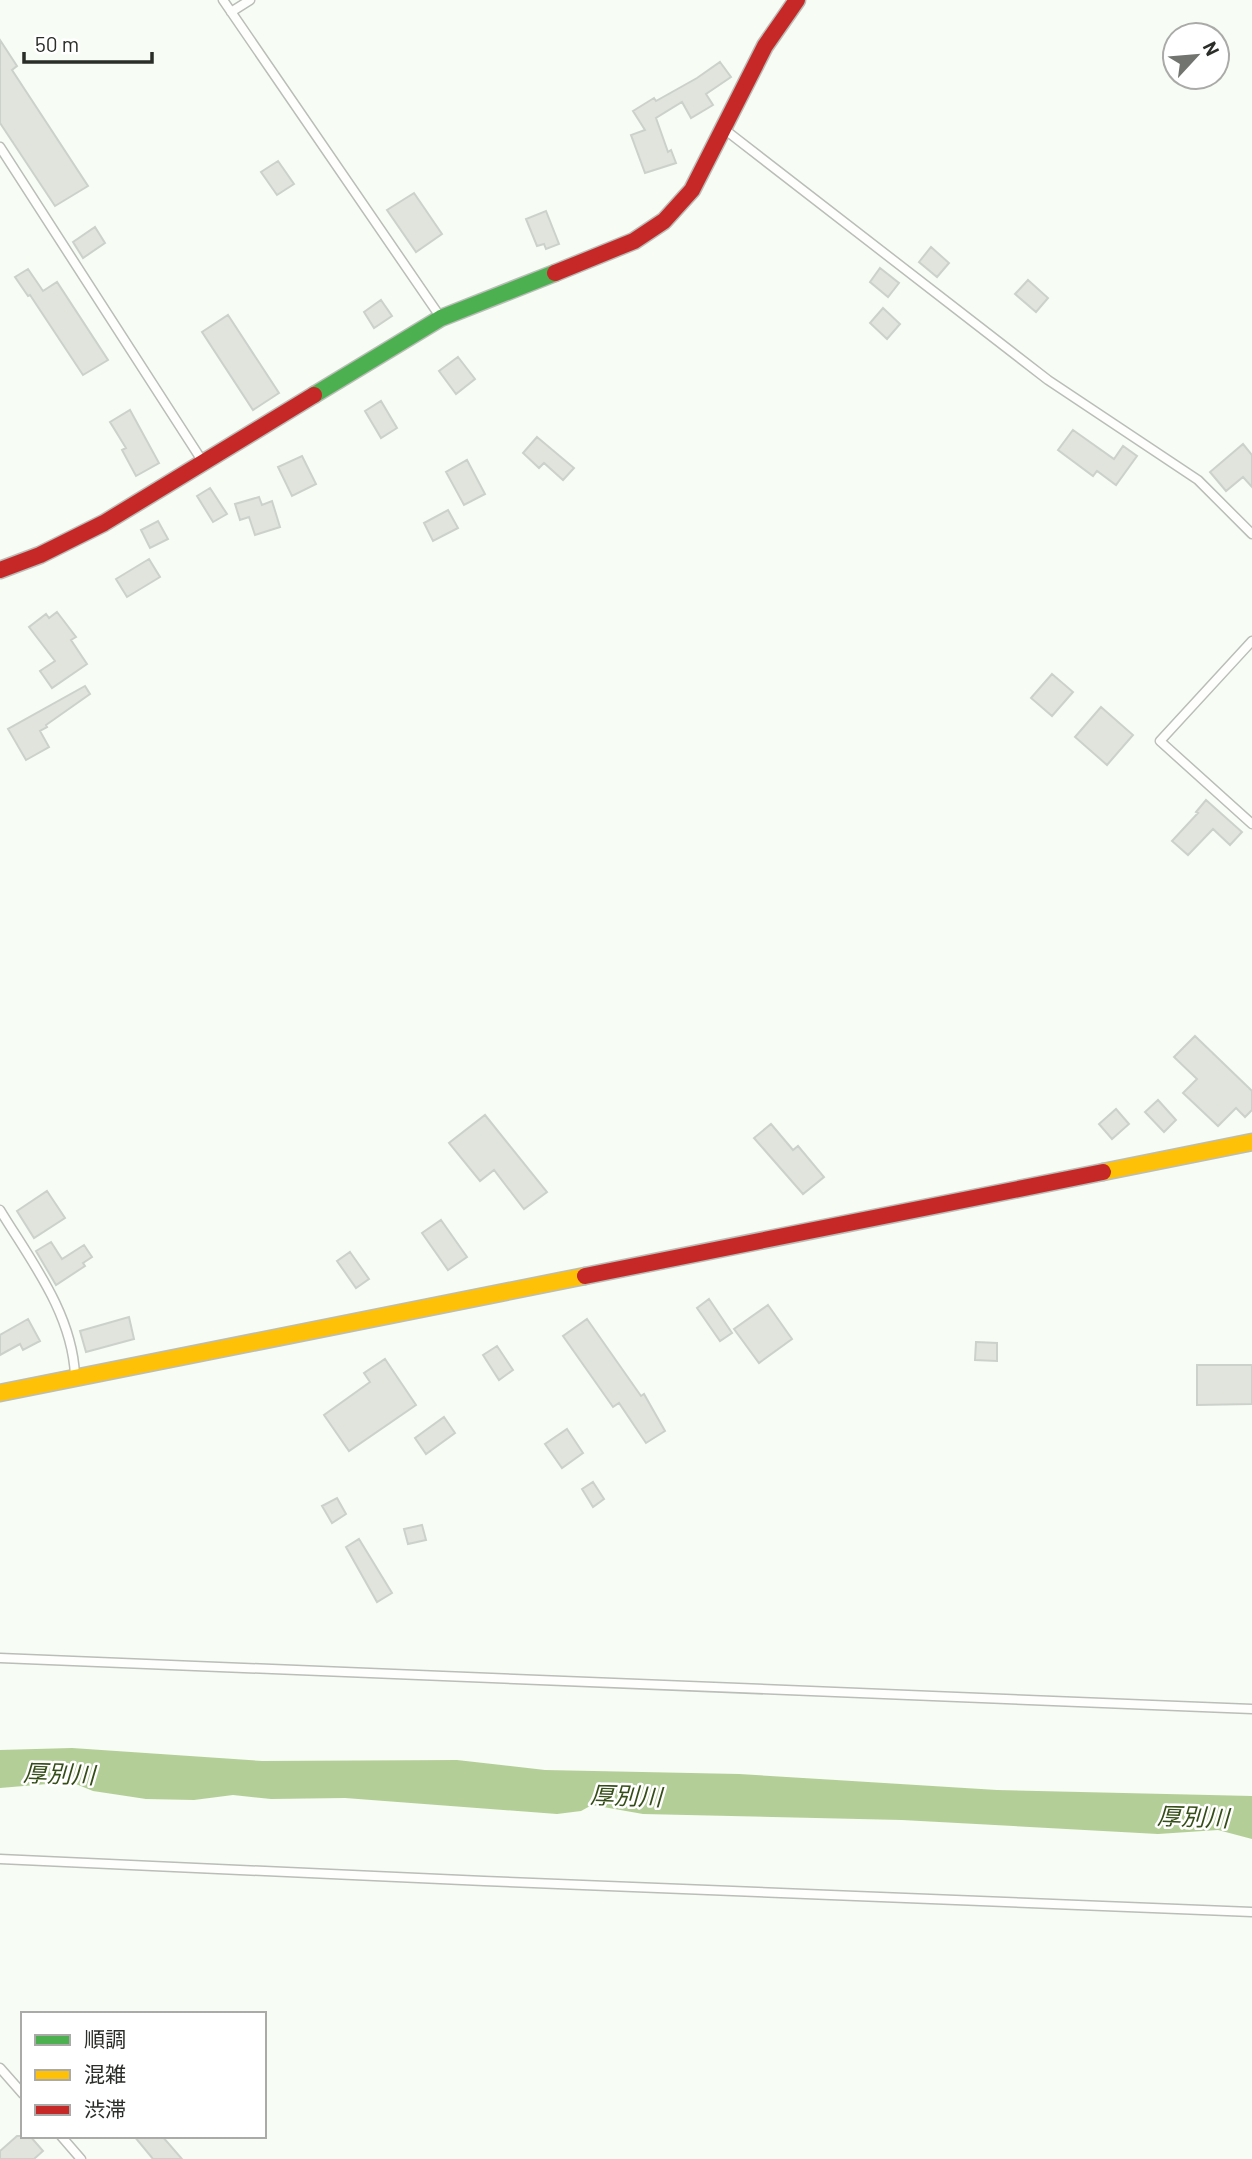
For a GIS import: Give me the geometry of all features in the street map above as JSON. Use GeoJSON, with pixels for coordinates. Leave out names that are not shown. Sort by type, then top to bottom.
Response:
{"type":"FeatureCollection","features":[{"type":"Feature","properties":{"kind":"street"},"geometry":{"type":"LineString","coordinates":[[0,570],[64,545],[441,318],[634,241],[664,221],[692,190],[765,47],[797,0]]}},
{"type":"Feature","properties":{"kind":"street"},"geometry":{"type":"LineString","coordinates":[[0,1393],[1252,1142]]}},
{"type":"Feature","properties":{"kind":"lane"},"geometry":{"type":"LineString","coordinates":[[223,0],[441,318]]}},
{"type":"Feature","properties":{"kind":"lane"},"geometry":{"type":"LineString","coordinates":[[231,12],[250,0]]}},
{"type":"Feature","properties":{"kind":"lane"},"geometry":{"type":"LineString","coordinates":[[724,129],[1048,380],[1198,480],[1252,534]]}},
{"type":"Feature","properties":{"kind":"lane"},"geometry":{"type":"LineString","coordinates":[[0,147],[204,463]]}},
{"type":"Feature","properties":{"kind":"lane"},"geometry":{"type":"LineString","coordinates":[[1252,641],[1160,741],[1252,824]]}},
{"type":"Feature","properties":{"kind":"lane"},"geometry":{"type":"LineString","coordinates":[[0,1210],[57,1303],[74,1354],[75,1378]]}},
{"type":"Feature","properties":{"kind":"lane"},"geometry":{"type":"LineString","coordinates":[[0,1658],[1252,1709]]}},
{"type":"Feature","properties":{"kind":"lane"},"geometry":{"type":"LineString","coordinates":[[0,1858],[484,1881],[1252,1912]]}},
{"type":"Feature","properties":{"kind":"lane"},"geometry":{"type":"LineString","coordinates":[[0,2068],[21,2092]]}},
{"type":"Feature","properties":{"kind":"lane"},"geometry":{"type":"LineString","coordinates":[[63,2138],[81,2159]]}},
{"type":"Feature","properties":{"kind":"water","name":"厚別川"},"geometry":{"type":"Polygon","coordinates":[[[72,1748],[262,1761],[457,1760],[545,1770],[739,1774],[997,1790],[1252,1796],[1252,1839],[1218,1830],[1158,1834],[902,1820],[643,1814],[592,1805],[581,1811],[557,1814],[345,1798],[271,1799],[233,1795],[194,1800],[146,1799],[93,1791],[71,1782],[0,1788],[0,1750],[72,1748]]]}},
{"type":"Feature","properties":{"kind":"building"},"geometry":{"type":"Polygon","coordinates":[[[0,40],[17,66],[12,70],[88,186],[55,206],[0,123],[0,40]]]}},
{"type":"Feature","properties":{"kind":"building"},"geometry":{"type":"Polygon","coordinates":[[[720,62],[731,77],[706,94],[713,105],[691,118],[682,102],[656,118],[668,152],[671,150],[676,163],[645,173],[631,135],[645,130],[633,111],[697,78],[720,62]]]}},
{"type":"Feature","properties":{"kind":"building"},"geometry":{"type":"Polygon","coordinates":[[[278,161],[294,184],[277,195],[261,172],[278,161]]]}},
{"type":"Feature","properties":{"kind":"building"},"geometry":{"type":"Polygon","coordinates":[[[414,193],[442,234],[416,252],[387,210],[414,193]]]}},
{"type":"Feature","properties":{"kind":"building"},"geometry":{"type":"Polygon","coordinates":[[[546,211],[559,244],[546,249],[544,244],[537,246],[526,219],[546,211]]]}},
{"type":"Feature","properties":{"kind":"building"},"geometry":{"type":"Polygon","coordinates":[[[95,227],[105,243],[83,258],[73,242],[95,227]]]}},
{"type":"Feature","properties":{"kind":"building"},"geometry":{"type":"Polygon","coordinates":[[[931,247],[949,263],[937,277],[919,262],[931,247]]]}},
{"type":"Feature","properties":{"kind":"building"},"geometry":{"type":"Polygon","coordinates":[[[880,268],[899,283],[888,297],[870,282],[880,268]]]}},
{"type":"Feature","properties":{"kind":"building"},"geometry":{"type":"Polygon","coordinates":[[[28,269],[43,291],[57,282],[108,360],[83,375],[15,277],[28,269]]]}},
{"type":"Feature","properties":{"kind":"building"},"geometry":{"type":"Polygon","coordinates":[[[1028,280],[1048,298],[1036,312],[1015,294],[1028,280]]]}},
{"type":"Feature","properties":{"kind":"building"},"geometry":{"type":"Polygon","coordinates":[[[381,300],[392,316],[374,328],[364,312],[381,300]]]}},
{"type":"Feature","properties":{"kind":"building"},"geometry":{"type":"Polygon","coordinates":[[[883,308],[900,324],[887,339],[870,323],[883,308]]]}},
{"type":"Feature","properties":{"kind":"building"},"geometry":{"type":"Polygon","coordinates":[[[228,315],[279,393],[253,410],[202,332],[228,315]]]}},
{"type":"Feature","properties":{"kind":"building"},"geometry":{"type":"Polygon","coordinates":[[[458,357],[475,379],[456,394],[439,371],[458,357]]]}},
{"type":"Feature","properties":{"kind":"building"},"geometry":{"type":"Polygon","coordinates":[[[381,401],[397,428],[381,438],[365,411],[381,401]]]}},
{"type":"Feature","properties":{"kind":"building"},"geometry":{"type":"Polygon","coordinates":[[[130,410],[159,463],[136,476],[122,450],[126,448],[110,422],[130,410]]]}},
{"type":"Feature","properties":{"kind":"building"},"geometry":{"type":"Polygon","coordinates":[[[1073,430],[1114,459],[1123,446],[1137,456],[1116,485],[1097,471],[1093,476],[1058,450],[1073,430]]]}},
{"type":"Feature","properties":{"kind":"building"},"geometry":{"type":"Polygon","coordinates":[[[537,437],[574,468],[563,480],[544,463],[539,468],[523,453],[537,437]]]}},
{"type":"Feature","properties":{"kind":"building"},"geometry":{"type":"Polygon","coordinates":[[[1243,444],[1252,455],[1252,487],[1243,477],[1226,491],[1210,472],[1243,444]]]}},
{"type":"Feature","properties":{"kind":"building"},"geometry":{"type":"Polygon","coordinates":[[[302,456],[316,484],[292,496],[278,467],[302,456]]]}},
{"type":"Feature","properties":{"kind":"building"},"geometry":{"type":"Polygon","coordinates":[[[467,460],[485,494],[464,505],[446,472],[467,460]]]}},
{"type":"Feature","properties":{"kind":"building"},"geometry":{"type":"Polygon","coordinates":[[[210,488],[227,514],[213,522],[197,496],[210,488]]]}},
{"type":"Feature","properties":{"kind":"building"},"geometry":{"type":"Polygon","coordinates":[[[259,497],[262,505],[272,501],[280,527],[255,535],[249,517],[240,520],[235,504],[259,497]]]}},
{"type":"Feature","properties":{"kind":"building"},"geometry":{"type":"Polygon","coordinates":[[[448,510],[458,528],[433,541],[424,523],[448,510]]]}},
{"type":"Feature","properties":{"kind":"building"},"geometry":{"type":"Polygon","coordinates":[[[158,521],[168,539],[150,548],[141,530],[158,521]]]}},
{"type":"Feature","properties":{"kind":"building"},"geometry":{"type":"Polygon","coordinates":[[[149,559],[160,577],[127,597],[116,579],[149,559]]]}},
{"type":"Feature","properties":{"kind":"building"},"geometry":{"type":"Polygon","coordinates":[[[57,612],[76,637],[71,640],[87,664],[52,688],[40,671],[55,661],[29,627],[46,614],[49,618],[57,612]]]}},
{"type":"Feature","properties":{"kind":"building"},"geometry":{"type":"Polygon","coordinates":[[[1052,674],[1073,692],[1052,716],[1031,698],[1052,674]]]}},
{"type":"Feature","properties":{"kind":"building"},"geometry":{"type":"Polygon","coordinates":[[[85,686],[90,694],[40,731],[49,747],[26,760],[8,729],[85,686]]]}},
{"type":"Feature","properties":{"kind":"building"},"geometry":{"type":"Polygon","coordinates":[[[1101,707],[1133,735],[1107,765],[1075,737],[1101,707]]]}},
{"type":"Feature","properties":{"kind":"building"},"geometry":{"type":"Polygon","coordinates":[[[1206,800],[1242,832],[1230,845],[1213,829],[1188,855],[1172,841],[1198,813],[1196,812],[1206,800]]]}},
{"type":"Feature","properties":{"kind":"building"},"geometry":{"type":"Polygon","coordinates":[[[1195,1036],[1252,1091],[1252,1110],[1245,1117],[1236,1108],[1218,1126],[1183,1093],[1197,1079],[1174,1057],[1195,1036]]]}},
{"type":"Feature","properties":{"kind":"building"},"geometry":{"type":"Polygon","coordinates":[[[1158,1100],[1176,1120],[1164,1132],[1145,1112],[1158,1100]]]}},
{"type":"Feature","properties":{"kind":"building"},"geometry":{"type":"Polygon","coordinates":[[[1116,1109],[1129,1124],[1112,1139],[1099,1124],[1116,1109]]]}},
{"type":"Feature","properties":{"kind":"building"},"geometry":{"type":"Polygon","coordinates":[[[485,1115],[547,1192],[524,1209],[494,1170],[480,1181],[449,1143],[485,1115]]]}},
{"type":"Feature","properties":{"kind":"building"},"geometry":{"type":"Polygon","coordinates":[[[771,1124],[793,1150],[798,1146],[824,1177],[803,1194],[754,1138],[771,1124]]]}},
{"type":"Feature","properties":{"kind":"building"},"geometry":{"type":"Polygon","coordinates":[[[47,1191],[65,1218],[34,1238],[17,1211],[47,1191]]]}},
{"type":"Feature","properties":{"kind":"building"},"geometry":{"type":"Polygon","coordinates":[[[441,1220],[467,1257],[448,1270],[422,1233],[441,1220]]]}},
{"type":"Feature","properties":{"kind":"building"},"geometry":{"type":"Polygon","coordinates":[[[51,1242],[62,1259],[84,1245],[92,1257],[83,1263],[85,1266],[56,1285],[36,1251],[51,1242]]]}},
{"type":"Feature","properties":{"kind":"building"},"geometry":{"type":"Polygon","coordinates":[[[350,1252],[369,1279],[356,1288],[337,1261],[350,1252]]]}},
{"type":"Feature","properties":{"kind":"building"},"geometry":{"type":"Polygon","coordinates":[[[709,1299],[732,1333],[720,1341],[697,1308],[709,1299]]]}},
{"type":"Feature","properties":{"kind":"building"},"geometry":{"type":"Polygon","coordinates":[[[768,1305],[792,1339],[759,1363],[734,1329],[768,1305]]]}},
{"type":"Feature","properties":{"kind":"building"},"geometry":{"type":"Polygon","coordinates":[[[129,1317],[134,1339],[86,1352],[80,1331],[129,1317]]]}},
{"type":"Feature","properties":{"kind":"building"},"geometry":{"type":"Polygon","coordinates":[[[28,1319],[40,1341],[23,1350],[20,1344],[0,1355],[0,1335],[28,1319]]]}},
{"type":"Feature","properties":{"kind":"building"},"geometry":{"type":"Polygon","coordinates":[[[587,1319],[641,1396],[644,1394],[665,1431],[646,1443],[619,1403],[613,1407],[563,1336],[587,1319]]]}},
{"type":"Feature","properties":{"kind":"building"},"geometry":{"type":"Polygon","coordinates":[[[976,1342],[997,1343],[997,1361],[975,1360],[976,1342]]]}},
{"type":"Feature","properties":{"kind":"building"},"geometry":{"type":"Polygon","coordinates":[[[497,1346],[513,1370],[499,1380],[483,1355],[497,1346]]]}},
{"type":"Feature","properties":{"kind":"building"},"geometry":{"type":"Polygon","coordinates":[[[385,1359],[416,1405],[349,1451],[324,1415],[370,1382],[364,1373],[385,1359]]]}},
{"type":"Feature","properties":{"kind":"building"},"geometry":{"type":"Polygon","coordinates":[[[1197,1365],[1252,1365],[1252,1404],[1197,1405],[1197,1365]]]}},
{"type":"Feature","properties":{"kind":"building"},"geometry":{"type":"Polygon","coordinates":[[[444,1417],[455,1433],[426,1454],[415,1438],[444,1417]]]}},
{"type":"Feature","properties":{"kind":"building"},"geometry":{"type":"Polygon","coordinates":[[[567,1429],[583,1453],[562,1468],[545,1444],[567,1429]]]}},
{"type":"Feature","properties":{"kind":"building"},"geometry":{"type":"Polygon","coordinates":[[[593,1482],[604,1499],[593,1507],[582,1489],[593,1482]]]}},
{"type":"Feature","properties":{"kind":"building"},"geometry":{"type":"Polygon","coordinates":[[[337,1498],[346,1514],[332,1523],[322,1506],[337,1498]]]}},
{"type":"Feature","properties":{"kind":"building"},"geometry":{"type":"Polygon","coordinates":[[[422,1525],[426,1540],[408,1544],[404,1529],[422,1525]]]}},
{"type":"Feature","properties":{"kind":"building"},"geometry":{"type":"Polygon","coordinates":[[[359,1539],[392,1593],[377,1602],[346,1547],[359,1539]]]}},
{"type":"Feature","properties":{"kind":"building"},"geometry":{"type":"Polygon","coordinates":[[[17,2136],[21,2136],[32,2138],[43,2151],[34,2159],[0,2159],[0,2151],[17,2136]]]}},
{"type":"Feature","properties":{"kind":"building"},"geometry":{"type":"Polygon","coordinates":[[[136,2138],[164,2138],[182,2159],[153,2159],[136,2138]]]}},
{"type":"Feature","properties":{"kind":"traffic: fast"},"geometry":{"type":"LineString","coordinates":[[314,395],[441,318],[555,273]]}},
{"type":"Feature","properties":{"kind":"traffic: slow"},"geometry":{"type":"LineString","coordinates":[[1103,1172],[1252,1142]]}},
{"type":"Feature","properties":{"kind":"traffic: slow"},"geometry":{"type":"LineString","coordinates":[[0,1393],[585,1276]]}},
{"type":"Feature","properties":{"kind":"traffic: jam"},"geometry":{"type":"LineString","coordinates":[[555,273],[634,241],[664,221],[692,190],[765,46],[797,0]]}},
{"type":"Feature","properties":{"kind":"traffic: jam"},"geometry":{"type":"LineString","coordinates":[[0,570],[40,555],[104,523],[314,395]]}},
{"type":"Feature","properties":{"kind":"traffic: jam"},"geometry":{"type":"LineString","coordinates":[[585,1276],[1103,1172]]}}]}
